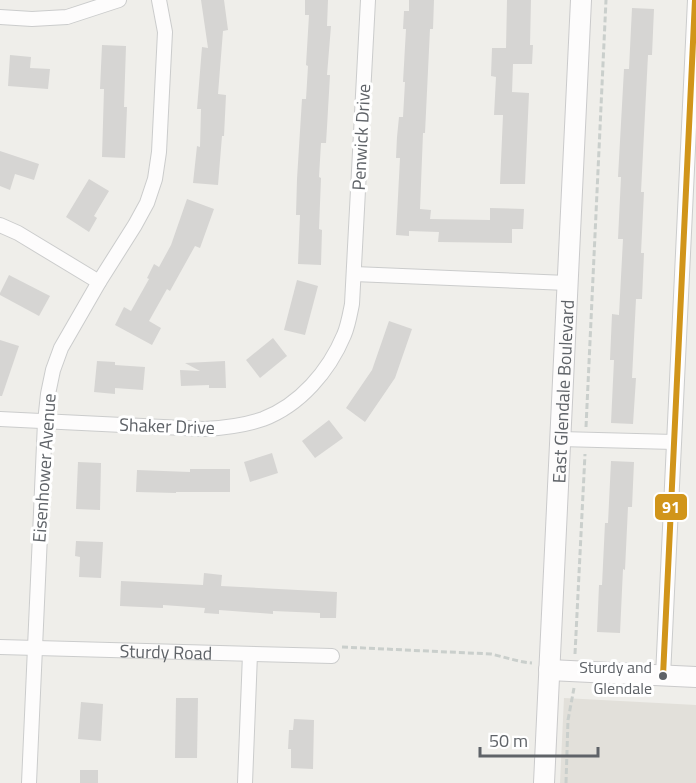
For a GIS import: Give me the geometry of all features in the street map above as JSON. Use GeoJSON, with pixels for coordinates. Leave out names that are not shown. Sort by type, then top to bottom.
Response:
{"type":"FeatureCollection","features":[{"type":"Feature","properties":{"kind":"street"},"geometry":{"type":"LineString","coordinates":[[0,17],[32,19],[68,17],[119,0]]}},
{"type":"Feature","properties":{"kind":"street","name":"Eisenhower Avenue"},"geometry":{"type":"LineString","coordinates":[[29,783],[48,394],[61,348],[135,225],[147,203],[155,179],[159,152],[165,32],[159,0]]}},
{"type":"Feature","properties":{"kind":"street","name":"Penwick Drive"},"geometry":{"type":"LineString","coordinates":[[354,274],[368,0]]}},
{"type":"Feature","properties":{"kind":"street","name":"East Glendale Boulevard"},"geometry":{"type":"LineString","coordinates":[[544,783],[581,0]]}},
{"type":"Feature","properties":{"kind":"street"},"geometry":{"type":"LineString","coordinates":[[663,676],[695,0]]}},
{"type":"Feature","properties":{"kind":"street"},"geometry":{"type":"LineString","coordinates":[[0,225],[18,233],[99,282]]}},
{"type":"Feature","properties":{"kind":"street"},"geometry":{"type":"LineString","coordinates":[[354,274],[567,283]]}},
{"type":"Feature","properties":{"kind":"street","name":"Shaker Drive"},"geometry":{"type":"LineString","coordinates":[[0,419],[204,429],[233,427],[264,419],[288,406],[310,388],[331,363],[345,334],[352,304],[354,274]]}},
{"type":"Feature","properties":{"kind":"street"},"geometry":{"type":"LineString","coordinates":[[560,439],[674,442]]}},
{"type":"Feature","properties":{"kind":"street","name":"Sturdy Road"},"geometry":{"type":"LineString","coordinates":[[0,647],[332,656]]}},
{"type":"Feature","properties":{"kind":"street"},"geometry":{"type":"LineString","coordinates":[[245,783],[250,654]]}},
{"type":"Feature","properties":{"kind":"street"},"geometry":{"type":"LineString","coordinates":[[549,665],[575,663],[663,676],[696,677]]}},
{"type":"Feature","properties":{"kind":"path"},"geometry":{"type":"LineString","coordinates":[[566,783],[568,720],[574,690],[606,0]]}},
{"type":"Feature","properties":{"kind":"path"},"geometry":{"type":"LineString","coordinates":[[332,656],[332,646],[491,654],[521,662],[549,665],[575,663]]}},
{"type":"Feature","properties":{"kind":"shaded area"},"geometry":{"type":"Polygon","coordinates":[[[564,698],[696,705],[696,783],[560,783],[564,698]]]}},
{"type":"Feature","properties":{"kind":"building"},"geometry":{"type":"Polygon","coordinates":[[[201,0],[224,0],[228,30],[223,31],[218,94],[226,95],[218,185],[193,183],[197,146],[200,147],[201,109],[197,109],[202,47],[208,48],[201,0]]]}},
{"type":"Feature","properties":{"kind":"building"},"geometry":{"type":"Polygon","coordinates":[[[305,0],[328,0],[327,26],[331,26],[327,75],[330,75],[326,143],[321,143],[319,177],[321,178],[319,229],[322,230],[321,265],[298,264],[300,215],[296,215],[297,179],[302,99],[306,99],[308,66],[306,65],[309,15],[305,15],[305,0]]]}},
{"type":"Feature","properties":{"kind":"building"},"geometry":{"type":"Polygon","coordinates":[[[409,0],[434,0],[433,29],[430,29],[425,133],[423,133],[420,209],[431,210],[430,219],[490,220],[490,208],[524,209],[523,229],[512,229],[512,243],[438,242],[439,232],[409,231],[409,236],[396,235],[400,158],[396,158],[397,137],[399,117],[403,117],[406,29],[403,29],[404,11],[409,11],[409,0]]]}},
{"type":"Feature","properties":{"kind":"building"},"geometry":{"type":"Polygon","coordinates":[[[507,0],[531,0],[532,64],[513,64],[512,92],[529,93],[525,184],[500,184],[503,115],[494,115],[496,77],[491,76],[492,48],[506,48],[507,0]]]}},
{"type":"Feature","properties":{"kind":"building"},"geometry":{"type":"Polygon","coordinates":[[[632,8],[654,9],[652,55],[648,55],[641,192],[644,192],[641,253],[644,253],[642,299],[636,299],[632,378],[636,378],[633,424],[611,423],[614,360],[610,360],[612,314],[619,315],[623,239],[618,239],[621,177],[618,177],[624,69],[629,69],[632,8]]]}},
{"type":"Feature","properties":{"kind":"building"},"geometry":{"type":"Polygon","coordinates":[[[102,45],[126,46],[125,158],[102,157],[104,89],[100,89],[102,45]]]}},
{"type":"Feature","properties":{"kind":"building"},"geometry":{"type":"Polygon","coordinates":[[[10,55],[31,57],[30,68],[50,69],[48,89],[8,86],[10,55]]]}},
{"type":"Feature","properties":{"kind":"building"},"geometry":{"type":"Polygon","coordinates":[[[0,151],[39,164],[34,180],[15,174],[10,190],[0,186],[0,151]]]}},
{"type":"Feature","properties":{"kind":"building"},"geometry":{"type":"Polygon","coordinates":[[[89,179],[109,191],[94,216],[97,218],[89,232],[66,217],[89,179]]]}},
{"type":"Feature","properties":{"kind":"building"},"geometry":{"type":"Polygon","coordinates":[[[187,199],[214,209],[200,248],[195,246],[170,291],[167,289],[149,321],[161,328],[152,345],[115,325],[124,307],[131,311],[149,279],[147,278],[154,264],[159,267],[171,245],[187,199]]]}},
{"type":"Feature","properties":{"kind":"building"},"geometry":{"type":"Polygon","coordinates":[[[9,275],[50,296],[39,316],[0,295],[9,275]]]}},
{"type":"Feature","properties":{"kind":"building"},"geometry":{"type":"Polygon","coordinates":[[[297,280],[318,286],[305,335],[284,330],[297,280]]]}},
{"type":"Feature","properties":{"kind":"building"},"geometry":{"type":"Polygon","coordinates":[[[389,321],[412,329],[395,378],[365,422],[346,408],[372,370],[389,321]]]}},
{"type":"Feature","properties":{"kind":"building"},"geometry":{"type":"Polygon","coordinates":[[[273,338],[287,356],[260,378],[246,360],[273,338]]]}},
{"type":"Feature","properties":{"kind":"building"},"geometry":{"type":"Polygon","coordinates":[[[0,340],[19,346],[2,396],[0,396],[0,340]]]}},
{"type":"Feature","properties":{"kind":"building"},"geometry":{"type":"Polygon","coordinates":[[[97,361],[145,367],[143,390],[115,388],[115,394],[94,392],[97,361]]]}},
{"type":"Feature","properties":{"kind":"building"},"geometry":{"type":"Polygon","coordinates":[[[225,361],[226,388],[209,388],[209,385],[181,386],[180,370],[200,371],[185,363],[225,361]]]}},
{"type":"Feature","properties":{"kind":"building"},"geometry":{"type":"Polygon","coordinates":[[[329,420],[343,438],[315,458],[302,441],[329,420]]]}},
{"type":"Feature","properties":{"kind":"building"},"geometry":{"type":"Polygon","coordinates":[[[272,453],[278,473],[250,482],[244,462],[272,453]]]}},
{"type":"Feature","properties":{"kind":"building"},"geometry":{"type":"Polygon","coordinates":[[[611,461],[634,462],[632,507],[628,507],[620,633],[597,632],[605,523],[608,523],[611,461]]]}},
{"type":"Feature","properties":{"kind":"building"},"geometry":{"type":"Polygon","coordinates":[[[78,462],[101,463],[100,510],[76,509],[78,462]]]}},
{"type":"Feature","properties":{"kind":"building"},"geometry":{"type":"Polygon","coordinates":[[[190,469],[230,469],[230,492],[136,492],[137,470],[190,472],[190,469]]]}},
{"type":"Feature","properties":{"kind":"building"},"geometry":{"type":"Polygon","coordinates":[[[76,541],[103,542],[101,578],[79,577],[80,557],[75,556],[76,541]]]}},
{"type":"Feature","properties":{"kind":"building"},"geometry":{"type":"Polygon","coordinates":[[[204,573],[222,575],[221,586],[337,592],[336,618],[320,618],[320,613],[273,611],[273,614],[219,610],[219,614],[204,613],[205,608],[163,605],[163,608],[120,606],[121,581],[203,585],[204,573]]]}},
{"type":"Feature","properties":{"kind":"building"},"geometry":{"type":"Polygon","coordinates":[[[176,698],[198,698],[197,758],[175,758],[176,698]]]}},
{"type":"Feature","properties":{"kind":"building"},"geometry":{"type":"Polygon","coordinates":[[[81,702],[103,704],[101,741],[78,739],[81,702]]]}},
{"type":"Feature","properties":{"kind":"building"},"geometry":{"type":"Polygon","coordinates":[[[294,719],[314,720],[313,769],[291,768],[291,749],[288,749],[289,730],[293,730],[294,719]]]}},
{"type":"Feature","properties":{"kind":"building"},"geometry":{"type":"Polygon","coordinates":[[[80,770],[98,770],[98,783],[80,783],[80,770]]]}},
{"type":"Feature","properties":{"kind":"transit line","name":"91"},"geometry":{"type":"LineString","coordinates":[[663,676],[695,0]]}},
{"type":"Feature","properties":{"kind":"place","name":"Sturdy and Glendale"},"geometry":{"type":"Point","coordinates":[663,676]}}]}
